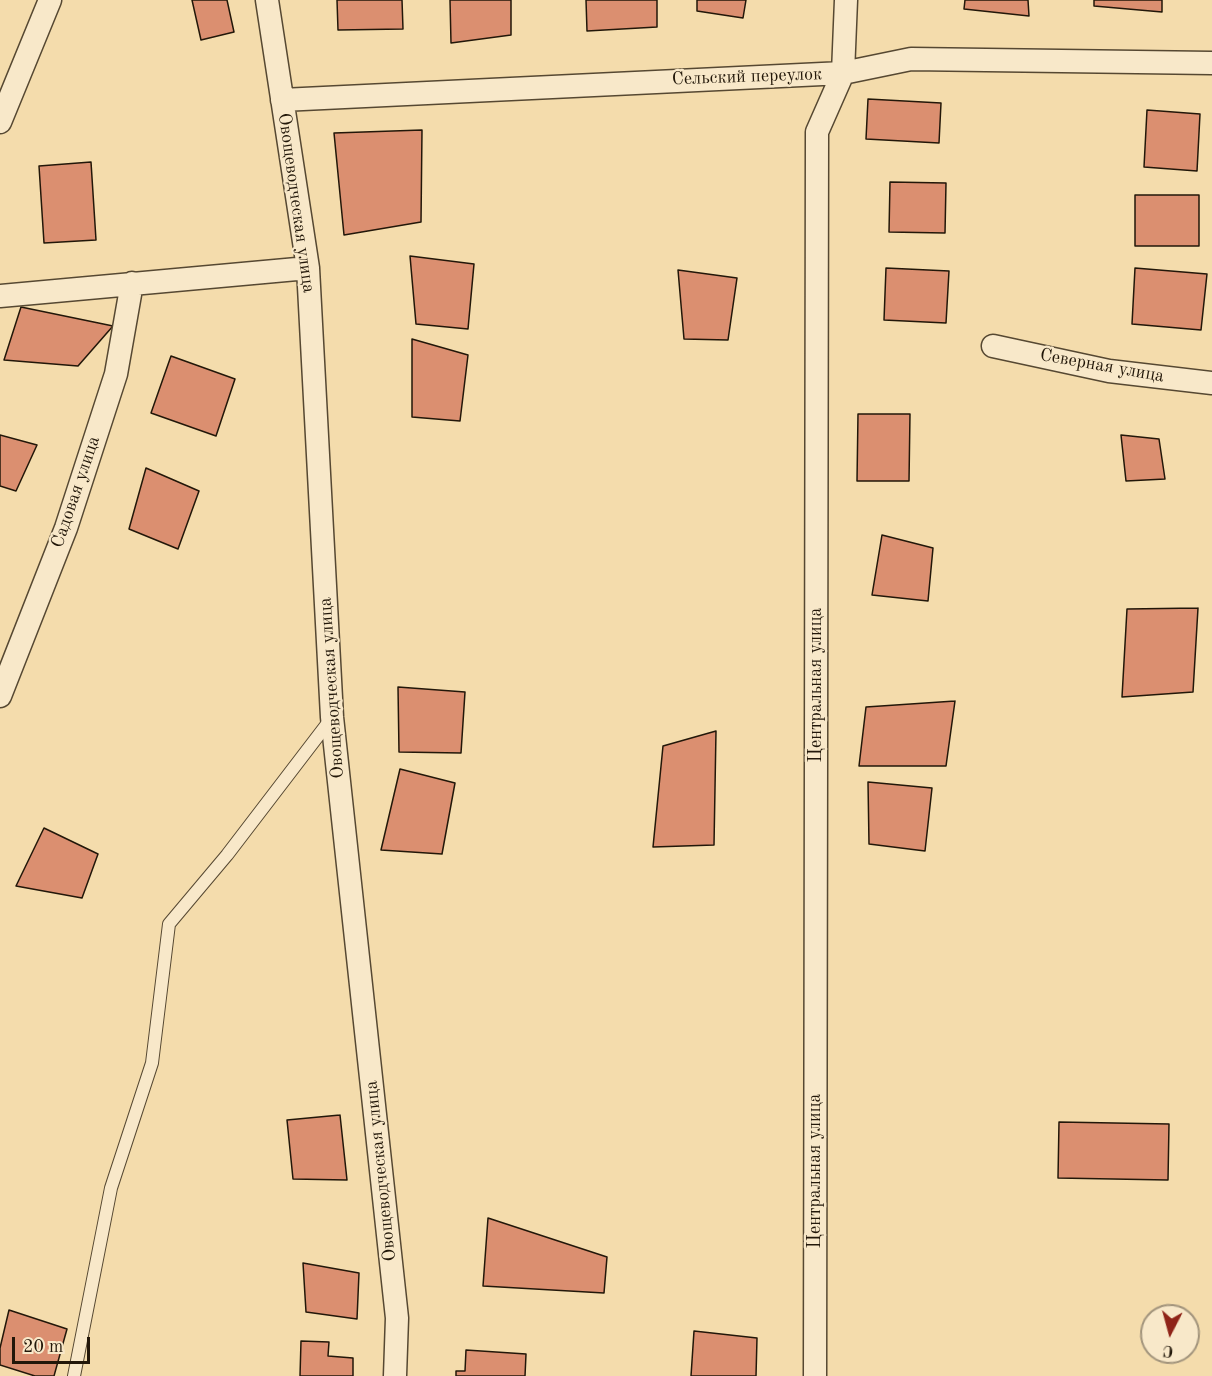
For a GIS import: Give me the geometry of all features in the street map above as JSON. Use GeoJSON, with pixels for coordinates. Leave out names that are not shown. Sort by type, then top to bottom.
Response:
{"type":"FeatureCollection","features":[{"type":"Feature","properties":{"kind":"street"},"geometry":{"type":"LineString","coordinates":[[0,122],[50,0]]}},
{"type":"Feature","properties":{"kind":"street","name":"Овощеводческая улица"},"geometry":{"type":"LineString","coordinates":[[267,0],[308,267],[332,717],[397,1318],[395,1376]]}},
{"type":"Feature","properties":{"kind":"street","name":"Центральная улица"},"geometry":{"type":"LineString","coordinates":[[815,1376],[817,132],[843,73],[846,0]]}},
{"type":"Feature","properties":{"kind":"street","name":"Сельский переулок"},"geometry":{"type":"LineString","coordinates":[[282,100],[843,73],[911,59],[1212,63]]}},
{"type":"Feature","properties":{"kind":"street"},"geometry":{"type":"LineString","coordinates":[[0,296],[308,267]]}},
{"type":"Feature","properties":{"kind":"street","name":"Садовая улица"},"geometry":{"type":"LineString","coordinates":[[0,696],[66,528],[116,374],[132,283]]}},
{"type":"Feature","properties":{"kind":"street","name":"Северная улица"},"geometry":{"type":"LineString","coordinates":[[993,346],[1109,371],[1212,383]]}},
{"type":"Feature","properties":{"kind":"lane"},"geometry":{"type":"LineString","coordinates":[[74,1376],[111,1188],[152,1063],[169,924],[227,855],[332,717]]}},
{"type":"Feature","properties":{"kind":"building"},"geometry":{"type":"Polygon","coordinates":[[[192,0],[227,0],[234,32],[201,40],[192,0]]]}},
{"type":"Feature","properties":{"kind":"building"},"geometry":{"type":"Polygon","coordinates":[[[337,0],[402,0],[403,29],[338,30],[337,0]]]}},
{"type":"Feature","properties":{"kind":"building"},"geometry":{"type":"Polygon","coordinates":[[[450,0],[511,0],[511,35],[451,43],[450,0]]]}},
{"type":"Feature","properties":{"kind":"building"},"geometry":{"type":"Polygon","coordinates":[[[586,0],[657,0],[657,27],[587,31],[586,0]]]}},
{"type":"Feature","properties":{"kind":"building"},"geometry":{"type":"Polygon","coordinates":[[[697,0],[746,0],[743,18],[697,11],[697,0]]]}},
{"type":"Feature","properties":{"kind":"building"},"geometry":{"type":"Polygon","coordinates":[[[965,0],[1028,0],[1029,16],[964,9],[965,0]]]}},
{"type":"Feature","properties":{"kind":"building"},"geometry":{"type":"Polygon","coordinates":[[[1094,0],[1162,0],[1162,12],[1094,6],[1094,0]]]}},
{"type":"Feature","properties":{"kind":"building"},"geometry":{"type":"Polygon","coordinates":[[[868,99],[941,103],[939,143],[866,139],[868,99]]]}},
{"type":"Feature","properties":{"kind":"building"},"geometry":{"type":"Polygon","coordinates":[[[1147,110],[1200,114],[1197,171],[1144,167],[1147,110]]]}},
{"type":"Feature","properties":{"kind":"building"},"geometry":{"type":"Polygon","coordinates":[[[422,130],[421,222],[344,235],[334,133],[422,130]]]}},
{"type":"Feature","properties":{"kind":"building"},"geometry":{"type":"Polygon","coordinates":[[[91,162],[96,240],[44,243],[39,166],[91,162]]]}},
{"type":"Feature","properties":{"kind":"building"},"geometry":{"type":"Polygon","coordinates":[[[890,182],[946,183],[945,233],[889,232],[890,182]]]}},
{"type":"Feature","properties":{"kind":"building"},"geometry":{"type":"Polygon","coordinates":[[[1135,195],[1199,195],[1199,246],[1135,246],[1135,195]]]}},
{"type":"Feature","properties":{"kind":"building"},"geometry":{"type":"Polygon","coordinates":[[[410,256],[474,264],[468,329],[416,324],[410,256]]]}},
{"type":"Feature","properties":{"kind":"building"},"geometry":{"type":"Polygon","coordinates":[[[886,268],[949,271],[946,323],[884,320],[886,268]]]}},
{"type":"Feature","properties":{"kind":"building"},"geometry":{"type":"Polygon","coordinates":[[[1135,268],[1207,274],[1201,330],[1132,324],[1135,268]]]}},
{"type":"Feature","properties":{"kind":"building"},"geometry":{"type":"Polygon","coordinates":[[[678,270],[737,278],[728,340],[684,339],[678,270]]]}},
{"type":"Feature","properties":{"kind":"building"},"geometry":{"type":"Polygon","coordinates":[[[21,307],[113,326],[78,366],[4,360],[21,307]]]}},
{"type":"Feature","properties":{"kind":"building"},"geometry":{"type":"Polygon","coordinates":[[[412,339],[468,355],[460,421],[412,417],[412,339]]]}},
{"type":"Feature","properties":{"kind":"building"},"geometry":{"type":"Polygon","coordinates":[[[171,356],[235,379],[216,436],[151,413],[171,356]]]}},
{"type":"Feature","properties":{"kind":"building"},"geometry":{"type":"Polygon","coordinates":[[[858,414],[910,414],[909,481],[857,481],[858,414]]]}},
{"type":"Feature","properties":{"kind":"building"},"geometry":{"type":"Polygon","coordinates":[[[0,435],[37,445],[16,491],[0,486],[0,435]]]}},
{"type":"Feature","properties":{"kind":"building"},"geometry":{"type":"Polygon","coordinates":[[[1121,435],[1159,439],[1165,479],[1126,481],[1121,435]]]}},
{"type":"Feature","properties":{"kind":"building"},"geometry":{"type":"Polygon","coordinates":[[[146,468],[199,491],[178,549],[129,529],[146,468]]]}},
{"type":"Feature","properties":{"kind":"building"},"geometry":{"type":"Polygon","coordinates":[[[882,535],[933,548],[928,601],[872,595],[882,535]]]}},
{"type":"Feature","properties":{"kind":"building"},"geometry":{"type":"Polygon","coordinates":[[[1198,608],[1193,692],[1122,697],[1127,609],[1198,608]]]}},
{"type":"Feature","properties":{"kind":"building"},"geometry":{"type":"Polygon","coordinates":[[[398,687],[465,692],[461,753],[399,752],[398,687]]]}},
{"type":"Feature","properties":{"kind":"building"},"geometry":{"type":"Polygon","coordinates":[[[955,701],[946,766],[859,766],[866,707],[955,701]]]}},
{"type":"Feature","properties":{"kind":"building"},"geometry":{"type":"Polygon","coordinates":[[[716,731],[714,845],[653,847],[663,746],[716,731]]]}},
{"type":"Feature","properties":{"kind":"building"},"geometry":{"type":"Polygon","coordinates":[[[400,769],[455,783],[442,854],[381,850],[400,769]]]}},
{"type":"Feature","properties":{"kind":"building"},"geometry":{"type":"Polygon","coordinates":[[[868,782],[932,788],[925,851],[869,844],[868,782]]]}},
{"type":"Feature","properties":{"kind":"building"},"geometry":{"type":"Polygon","coordinates":[[[44,828],[98,854],[82,898],[16,886],[44,828]]]}},
{"type":"Feature","properties":{"kind":"building"},"geometry":{"type":"Polygon","coordinates":[[[340,1115],[347,1180],[293,1179],[287,1120],[340,1115]]]}},
{"type":"Feature","properties":{"kind":"building"},"geometry":{"type":"Polygon","coordinates":[[[1059,1122],[1169,1124],[1168,1180],[1058,1178],[1059,1122]]]}},
{"type":"Feature","properties":{"kind":"building"},"geometry":{"type":"Polygon","coordinates":[[[488,1218],[607,1257],[604,1293],[483,1286],[488,1218]]]}},
{"type":"Feature","properties":{"kind":"building"},"geometry":{"type":"Polygon","coordinates":[[[303,1263],[359,1273],[357,1319],[306,1312],[303,1263]]]}},
{"type":"Feature","properties":{"kind":"building"},"geometry":{"type":"Polygon","coordinates":[[[9,1310],[67,1329],[54,1376],[35,1376],[0,1365],[0,1348],[9,1310]]]}},
{"type":"Feature","properties":{"kind":"building"},"geometry":{"type":"Polygon","coordinates":[[[694,1331],[757,1338],[756,1376],[691,1376],[694,1331]]]}},
{"type":"Feature","properties":{"kind":"building"},"geometry":{"type":"Polygon","coordinates":[[[301,1341],[329,1342],[328,1356],[353,1358],[353,1376],[300,1376],[301,1341]]]}},
{"type":"Feature","properties":{"kind":"building"},"geometry":{"type":"Polygon","coordinates":[[[466,1350],[526,1354],[525,1376],[456,1376],[456,1371],[465,1371],[466,1350]]]}}]}
